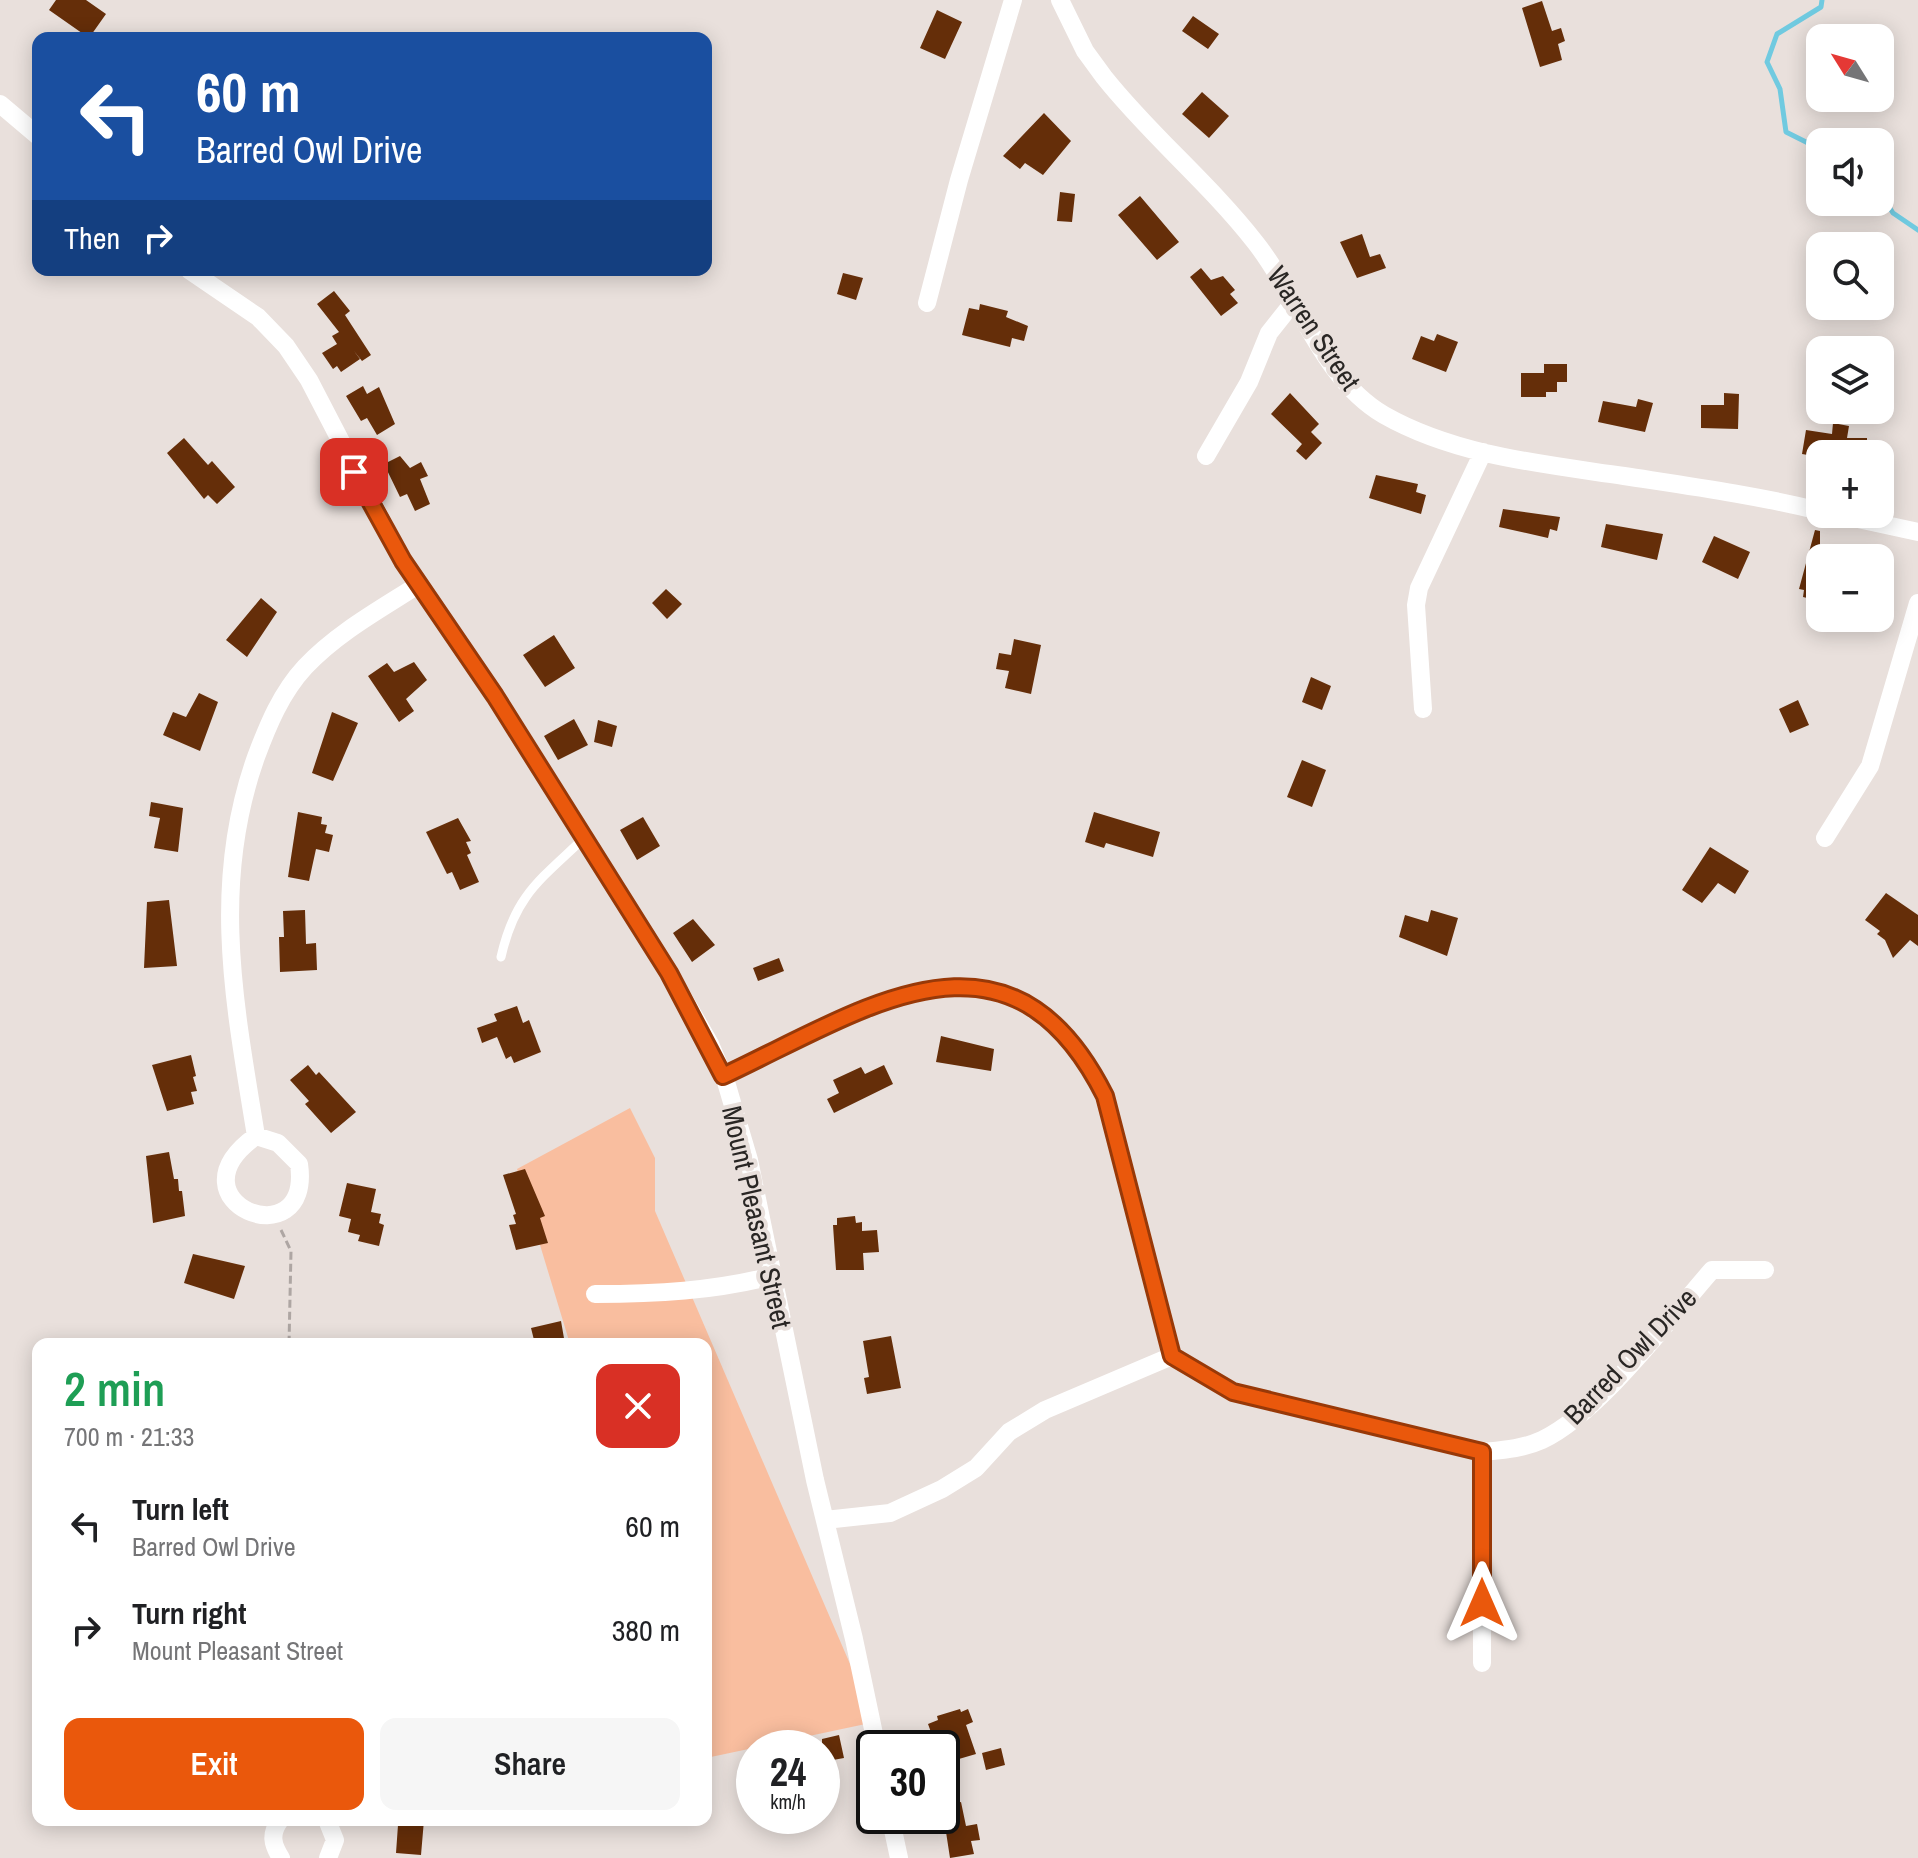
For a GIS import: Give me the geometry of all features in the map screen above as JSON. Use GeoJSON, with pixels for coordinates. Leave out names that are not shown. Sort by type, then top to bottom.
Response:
{"type":"FeatureCollection","features":[{"type":"Feature","properties":{"kind":"street"},"geometry":{"type":"LineString","coordinates":[[927,303],[959,180],[1013,0]]}},
{"type":"Feature","properties":{"kind":"street","name":"Warren Street"},"geometry":{"type":"LineString","coordinates":[[1060,0],[1085,51],[1104,77],[1257,244],[1292,304],[1361,397],[1385,415],[1483,452],[1556,467],[1763,497],[1806,508]]}},
{"type":"Feature","properties":{"kind":"street"},"geometry":{"type":"LineString","coordinates":[[0,104],[32,131]]}},
{"type":"Feature","properties":{"kind":"street","name":"Mount Pleasant Street"},"geometry":{"type":"LineString","coordinates":[[198,276],[258,317],[286,346],[309,380],[364,490],[418,585],[495,696],[691,1008],[723,1076],[749,1160],[873,1730]]}},
{"type":"Feature","properties":{"kind":"street"},"geometry":{"type":"LineString","coordinates":[[1206,456],[1249,382],[1269,333],[1292,304]]}},
{"type":"Feature","properties":{"kind":"street"},"geometry":{"type":"LineString","coordinates":[[1423,709],[1416,605],[1419,588],[1483,452]]}},
{"type":"Feature","properties":{"kind":"street"},"geometry":{"type":"LineString","coordinates":[[1894,527],[1918,532]]}},
{"type":"Feature","properties":{"kind":"street"},"geometry":{"type":"LineString","coordinates":[[256,1136],[231,975],[227,921],[236,832],[248,779],[283,695],[305,668],[335,639],[418,585]]}},
{"type":"Feature","properties":{"kind":"street"},"geometry":{"type":"LineString","coordinates":[[1825,838],[1870,766],[1918,603]]}},
{"type":"Feature","properties":{"kind":"street"},"geometry":{"type":"LineString","coordinates":[[723,1076],[898,994],[963,987],[1025,1003],[1057,1024],[1085,1057],[1105,1096],[1172,1356],[1045,1410],[1009,1432],[976,1468],[942,1489],[890,1513],[825,1520]]}},
{"type":"Feature","properties":{"kind":"street"},"geometry":{"type":"LineString","coordinates":[[256,1136],[278,1143],[299,1164],[299,1195],[290,1208],[275,1216],[256,1216],[240,1208],[229,1196],[225,1180],[228,1165],[239,1149],[256,1136]]}},
{"type":"Feature","properties":{"kind":"street","name":"Barred Owl Drive"},"geometry":{"type":"LineString","coordinates":[[1172,1356],[1233,1392],[1482,1452],[1530,1445],[1584,1413],[1712,1270],[1765,1270]]}},
{"type":"Feature","properties":{"kind":"street"},"geometry":{"type":"LineString","coordinates":[[595,1294],[669,1294],[726,1288],[772,1276]]}},
{"type":"Feature","properties":{"kind":"street"},"geometry":{"type":"LineString","coordinates":[[1482,1452],[1482,1663]]}},
{"type":"Feature","properties":{"kind":"street"},"geometry":{"type":"LineString","coordinates":[[276,1826],[273,1846],[281,1858]]}},
{"type":"Feature","properties":{"kind":"street"},"geometry":{"type":"LineString","coordinates":[[328,1858],[335,1840],[329,1826]]}},
{"type":"Feature","properties":{"kind":"street"},"geometry":{"type":"LineString","coordinates":[[894,1834],[899,1858]]}},
{"type":"Feature","properties":{"kind":"lane"},"geometry":{"type":"LineString","coordinates":[[501,957],[508,925],[519,903],[584,838]]}},
{"type":"Feature","properties":{"kind":"path"},"geometry":{"type":"LineString","coordinates":[[275,1216],[291,1251],[289,1338]]}},
{"type":"Feature","properties":{"kind":"shaded area"},"geometry":{"type":"Polygon","coordinates":[[[630,1108],[655,1158],[655,1211],[710,1338],[568,1338],[517,1169],[630,1108]]]}},
{"type":"Feature","properties":{"kind":"shaded area"},"geometry":{"type":"Polygon","coordinates":[[[712,1343],[875,1722],[837,1730],[736,1730],[736,1752],[712,1757],[712,1343]]]}},
{"type":"Feature","properties":{"kind":"building"},"geometry":{"type":"Polygon","coordinates":[[[56,0],[86,0],[106,14],[93,32],[80,32],[49,10],[56,0]]]}},
{"type":"Feature","properties":{"kind":"building"},"geometry":{"type":"Polygon","coordinates":[[[1542,1],[1552,31],[1561,28],[1565,41],[1558,44],[1562,60],[1540,67],[1522,8],[1542,1]]]}},
{"type":"Feature","properties":{"kind":"building"},"geometry":{"type":"Polygon","coordinates":[[[937,10],[962,22],[945,59],[920,48],[937,10]]]}},
{"type":"Feature","properties":{"kind":"building"},"geometry":{"type":"Polygon","coordinates":[[[1193,16],[1219,34],[1208,49],[1182,31],[1193,16]]]}},
{"type":"Feature","properties":{"kind":"building"},"geometry":{"type":"Polygon","coordinates":[[[1202,92],[1229,116],[1209,138],[1182,114],[1202,92]]]}},
{"type":"Feature","properties":{"kind":"building"},"geometry":{"type":"Polygon","coordinates":[[[1044,113],[1071,141],[1043,175],[1025,163],[1020,169],[1003,156],[1044,113]]]}},
{"type":"Feature","properties":{"kind":"building"},"geometry":{"type":"Polygon","coordinates":[[[1060,192],[1075,194],[1072,222],[1057,221],[1060,192]]]}},
{"type":"Feature","properties":{"kind":"building"},"geometry":{"type":"Polygon","coordinates":[[[1140,196],[1179,242],[1157,260],[1118,215],[1140,196]]]}},
{"type":"Feature","properties":{"kind":"building"},"geometry":{"type":"Polygon","coordinates":[[[1362,234],[1370,257],[1380,254],[1386,268],[1357,278],[1340,242],[1362,234]]]}},
{"type":"Feature","properties":{"kind":"building"},"geometry":{"type":"Polygon","coordinates":[[[1201,268],[1211,280],[1223,276],[1235,290],[1230,294],[1238,303],[1221,316],[1190,277],[1201,268]]]}},
{"type":"Feature","properties":{"kind":"building"},"geometry":{"type":"Polygon","coordinates":[[[843,273],[863,278],[856,300],[837,294],[843,273]]]}},
{"type":"Feature","properties":{"kind":"building"},"geometry":{"type":"Polygon","coordinates":[[[334,291],[350,311],[345,315],[371,355],[362,361],[354,351],[360,359],[341,372],[337,366],[333,369],[322,353],[337,344],[332,336],[339,332],[317,304],[334,291]]]}},
{"type":"Feature","properties":{"kind":"building"},"geometry":{"type":"Polygon","coordinates":[[[980,304],[1008,311],[1006,317],[1028,326],[1024,341],[1012,338],[1010,347],[962,335],[969,308],[979,310],[980,304]]]}},
{"type":"Feature","properties":{"kind":"building"},"geometry":{"type":"Polygon","coordinates":[[[1437,334],[1458,342],[1446,372],[1412,359],[1421,336],[1434,341],[1437,334]]]}},
{"type":"Feature","properties":{"kind":"building"},"geometry":{"type":"Polygon","coordinates":[[[1544,364],[1567,364],[1567,382],[1557,382],[1557,392],[1546,392],[1546,397],[1521,397],[1521,373],[1544,373],[1544,364]]]}},
{"type":"Feature","properties":{"kind":"building"},"geometry":{"type":"Polygon","coordinates":[[[363,386],[367,394],[379,387],[395,424],[377,435],[367,418],[361,421],[346,396],[363,386]]]}},
{"type":"Feature","properties":{"kind":"building"},"geometry":{"type":"Polygon","coordinates":[[[1290,393],[1319,424],[1311,432],[1322,443],[1306,460],[1296,451],[1302,444],[1271,414],[1290,393]]]}},
{"type":"Feature","properties":{"kind":"building"},"geometry":{"type":"Polygon","coordinates":[[[1724,393],[1739,394],[1738,429],[1701,428],[1701,405],[1724,405],[1724,393]]]}},
{"type":"Feature","properties":{"kind":"building"},"geometry":{"type":"Polygon","coordinates":[[[1638,399],[1653,403],[1645,432],[1598,422],[1603,401],[1636,407],[1638,399]]]}},
{"type":"Feature","properties":{"kind":"building"},"geometry":{"type":"Polygon","coordinates":[[[1833,424],[1838,424],[1849,426],[1847,438],[1867,440],[1806,440],[1806,455],[1802,454],[1806,430],[1832,434],[1833,424]]]}},
{"type":"Feature","properties":{"kind":"building"},"geometry":{"type":"Polygon","coordinates":[[[184,438],[208,465],[212,461],[235,487],[217,504],[208,495],[204,499],[167,453],[184,438]]]}},
{"type":"Feature","properties":{"kind":"building"},"geometry":{"type":"Polygon","coordinates":[[[400,456],[410,468],[421,462],[428,476],[420,479],[430,504],[415,511],[407,494],[400,497],[384,464],[400,456]]]}},
{"type":"Feature","properties":{"kind":"building"},"geometry":{"type":"Polygon","coordinates":[[[1376,475],[1418,484],[1416,492],[1426,495],[1421,514],[1369,498],[1376,475]]]}},
{"type":"Feature","properties":{"kind":"building"},"geometry":{"type":"Polygon","coordinates":[[[1503,509],[1560,517],[1557,531],[1550,529],[1548,538],[1499,527],[1503,509]]]}},
{"type":"Feature","properties":{"kind":"building"},"geometry":{"type":"Polygon","coordinates":[[[1606,524],[1663,534],[1657,560],[1601,547],[1606,524]]]}},
{"type":"Feature","properties":{"kind":"building"},"geometry":{"type":"Polygon","coordinates":[[[1815,530],[1820,531],[1820,544],[1811,544],[1815,530]]]}},
{"type":"Feature","properties":{"kind":"building"},"geometry":{"type":"Polygon","coordinates":[[[1714,536],[1750,552],[1738,579],[1702,562],[1714,536]]]}},
{"type":"Feature","properties":{"kind":"building"},"geometry":{"type":"Polygon","coordinates":[[[1806,563],[1806,598],[1803,597],[1804,590],[1799,589],[1806,563]]]}},
{"type":"Feature","properties":{"kind":"building"},"geometry":{"type":"Polygon","coordinates":[[[666,589],[682,604],[667,619],[652,603],[666,589]]]}},
{"type":"Feature","properties":{"kind":"building"},"geometry":{"type":"Polygon","coordinates":[[[261,598],[277,612],[247,657],[226,640],[261,598]]]}},
{"type":"Feature","properties":{"kind":"building"},"geometry":{"type":"Polygon","coordinates":[[[554,635],[575,668],[545,687],[523,655],[554,635]]]}},
{"type":"Feature","properties":{"kind":"building"},"geometry":{"type":"Polygon","coordinates":[[[1014,639],[1041,645],[1031,694],[1005,688],[1009,671],[996,669],[999,653],[1011,655],[1014,639]]]}},
{"type":"Feature","properties":{"kind":"building"},"geometry":{"type":"Polygon","coordinates":[[[414,662],[427,680],[406,699],[414,711],[399,722],[368,676],[387,663],[394,672],[414,662]]]}},
{"type":"Feature","properties":{"kind":"building"},"geometry":{"type":"Polygon","coordinates":[[[1311,677],[1331,686],[1322,710],[1302,702],[1311,677]]]}},
{"type":"Feature","properties":{"kind":"building"},"geometry":{"type":"Polygon","coordinates":[[[199,693],[218,702],[200,751],[163,735],[173,712],[186,717],[199,693]]]}},
{"type":"Feature","properties":{"kind":"building"},"geometry":{"type":"Polygon","coordinates":[[[1798,700],[1809,725],[1790,733],[1779,709],[1798,700]]]}},
{"type":"Feature","properties":{"kind":"building"},"geometry":{"type":"Polygon","coordinates":[[[332,712],[358,723],[333,781],[312,773],[332,712]]]}},
{"type":"Feature","properties":{"kind":"building"},"geometry":{"type":"Polygon","coordinates":[[[574,719],[588,745],[558,760],[544,736],[574,719]]]}},
{"type":"Feature","properties":{"kind":"building"},"geometry":{"type":"Polygon","coordinates":[[[598,720],[617,726],[612,747],[594,742],[598,720]]]}},
{"type":"Feature","properties":{"kind":"building"},"geometry":{"type":"Polygon","coordinates":[[[1302,760],[1326,770],[1312,807],[1287,797],[1302,760]]]}},
{"type":"Feature","properties":{"kind":"building"},"geometry":{"type":"Polygon","coordinates":[[[151,802],[183,808],[178,852],[154,848],[160,818],[149,816],[151,802]]]}},
{"type":"Feature","properties":{"kind":"building"},"geometry":{"type":"Polygon","coordinates":[[[298,812],[322,817],[321,824],[327,825],[325,833],[333,835],[329,852],[316,849],[309,881],[288,877],[298,812]]]}},
{"type":"Feature","properties":{"kind":"building"},"geometry":{"type":"Polygon","coordinates":[[[1094,812],[1160,832],[1153,857],[1106,843],[1104,848],[1085,842],[1094,812]]]}},
{"type":"Feature","properties":{"kind":"building"},"geometry":{"type":"Polygon","coordinates":[[[643,817],[660,846],[637,860],[620,830],[643,817]]]}},
{"type":"Feature","properties":{"kind":"building"},"geometry":{"type":"Polygon","coordinates":[[[458,818],[471,841],[466,842],[471,853],[467,855],[479,882],[460,890],[452,872],[447,874],[426,832],[458,818]]]}},
{"type":"Feature","properties":{"kind":"building"},"geometry":{"type":"Polygon","coordinates":[[[1710,847],[1749,871],[1735,894],[1718,883],[1702,903],[1682,890],[1710,847]]]}},
{"type":"Feature","properties":{"kind":"building"},"geometry":{"type":"Polygon","coordinates":[[[1886,893],[1918,915],[1918,946],[1910,940],[1893,958],[1885,940],[1877,934],[1880,931],[1865,920],[1886,893]]]}},
{"type":"Feature","properties":{"kind":"building"},"geometry":{"type":"Polygon","coordinates":[[[169,900],[177,966],[144,968],[147,902],[169,900]]]}},
{"type":"Feature","properties":{"kind":"building"},"geometry":{"type":"Polygon","coordinates":[[[305,910],[306,944],[316,943],[317,970],[280,972],[279,937],[284,937],[283,911],[305,910]]]}},
{"type":"Feature","properties":{"kind":"building"},"geometry":{"type":"Polygon","coordinates":[[[1431,910],[1458,918],[1447,956],[1399,937],[1405,915],[1428,922],[1431,910]]]}},
{"type":"Feature","properties":{"kind":"building"},"geometry":{"type":"Polygon","coordinates":[[[693,919],[715,945],[692,962],[673,933],[693,919]]]}},
{"type":"Feature","properties":{"kind":"building"},"geometry":{"type":"Polygon","coordinates":[[[779,958],[784,971],[758,981],[753,968],[779,958]]]}},
{"type":"Feature","properties":{"kind":"building"},"geometry":{"type":"Polygon","coordinates":[[[517,1006],[523,1023],[529,1020],[541,1052],[514,1063],[511,1056],[506,1059],[497,1037],[482,1043],[477,1028],[497,1021],[494,1014],[517,1006]]]}},
{"type":"Feature","properties":{"kind":"building"},"geometry":{"type":"Polygon","coordinates":[[[941,1036],[994,1049],[991,1071],[936,1062],[941,1036]]]}},
{"type":"Feature","properties":{"kind":"building"},"geometry":{"type":"Polygon","coordinates":[[[191,1055],[197,1091],[191,1092],[194,1104],[167,1111],[152,1065],[191,1055]]]}},
{"type":"Feature","properties":{"kind":"building"},"geometry":{"type":"Polygon","coordinates":[[[308,1065],[316,1075],[319,1072],[356,1112],[331,1133],[305,1104],[309,1101],[290,1080],[308,1065]]]}},
{"type":"Feature","properties":{"kind":"building"},"geometry":{"type":"Polygon","coordinates":[[[884,1065],[893,1084],[834,1113],[827,1099],[839,1093],[833,1080],[861,1067],[865,1074],[884,1065]]]}},
{"type":"Feature","properties":{"kind":"building"},"geometry":{"type":"Polygon","coordinates":[[[169,1152],[174,1179],[178,1179],[179,1191],[182,1191],[185,1216],[153,1223],[146,1156],[169,1152]]]}},
{"type":"Feature","properties":{"kind":"building"},"geometry":{"type":"Polygon","coordinates":[[[525,1169],[545,1216],[540,1218],[548,1243],[516,1250],[509,1225],[516,1224],[513,1215],[516,1214],[503,1175],[525,1169]]]}},
{"type":"Feature","properties":{"kind":"building"},"geometry":{"type":"Polygon","coordinates":[[[347,1183],[376,1189],[371,1212],[381,1214],[379,1223],[384,1225],[379,1246],[358,1241],[360,1235],[348,1232],[351,1219],[339,1216],[347,1183]]]}},
{"type":"Feature","properties":{"kind":"building"},"geometry":{"type":"Polygon","coordinates":[[[855,1216],[856,1223],[862,1222],[862,1231],[877,1230],[879,1252],[863,1253],[864,1270],[836,1270],[833,1225],[837,1225],[837,1218],[855,1216]]]}},
{"type":"Feature","properties":{"kind":"building"},"geometry":{"type":"Polygon","coordinates":[[[193,1254],[245,1266],[234,1299],[184,1283],[193,1254]]]}},
{"type":"Feature","properties":{"kind":"building"},"geometry":{"type":"Polygon","coordinates":[[[561,1321],[564,1338],[534,1338],[531,1328],[561,1321]]]}},
{"type":"Feature","properties":{"kind":"building"},"geometry":{"type":"Polygon","coordinates":[[[891,1336],[901,1388],[867,1394],[864,1378],[869,1377],[863,1341],[891,1336]]]}},
{"type":"Feature","properties":{"kind":"building"},"geometry":{"type":"Polygon","coordinates":[[[968,1709],[973,1722],[966,1725],[976,1754],[960,1759],[960,1730],[930,1730],[928,1724],[938,1720],[937,1716],[968,1709]]]}},
{"type":"Feature","properties":{"kind":"building"},"geometry":{"type":"Polygon","coordinates":[[[1001,1748],[1005,1765],[986,1770],[982,1753],[1001,1748]]]}},
{"type":"Feature","properties":{"kind":"building"},"geometry":{"type":"Polygon","coordinates":[[[960,1802],[966,1826],[977,1824],[980,1840],[971,1841],[974,1854],[950,1858],[946,1834],[960,1834],[960,1802]]]}},
{"type":"Feature","properties":{"kind":"building"},"geometry":{"type":"Polygon","coordinates":[[[398,1826],[423,1826],[421,1855],[396,1853],[398,1826]]]}},
{"type":"Feature","properties":{"kind":"waterway"},"geometry":{"type":"LineString","coordinates":[[1806,142],[1786,132],[1780,89],[1767,62],[1777,34],[1821,7],[1822,0]]}},
{"type":"Feature","properties":{"kind":"waterway"},"geometry":{"type":"LineString","coordinates":[[1894,214],[1918,230]]}},
{"type":"Feature","properties":{"kind":"route"},"geometry":{"type":"LineString","coordinates":[[354,472],[425,596],[518,731],[691,1008],[723,1076],[898,994],[932,988],[963,987],[993,992],[1025,1003],[1057,1024],[1085,1057],[1105,1096],[1172,1356],[1233,1392],[1482,1452],[1482,1603]]}}]}
